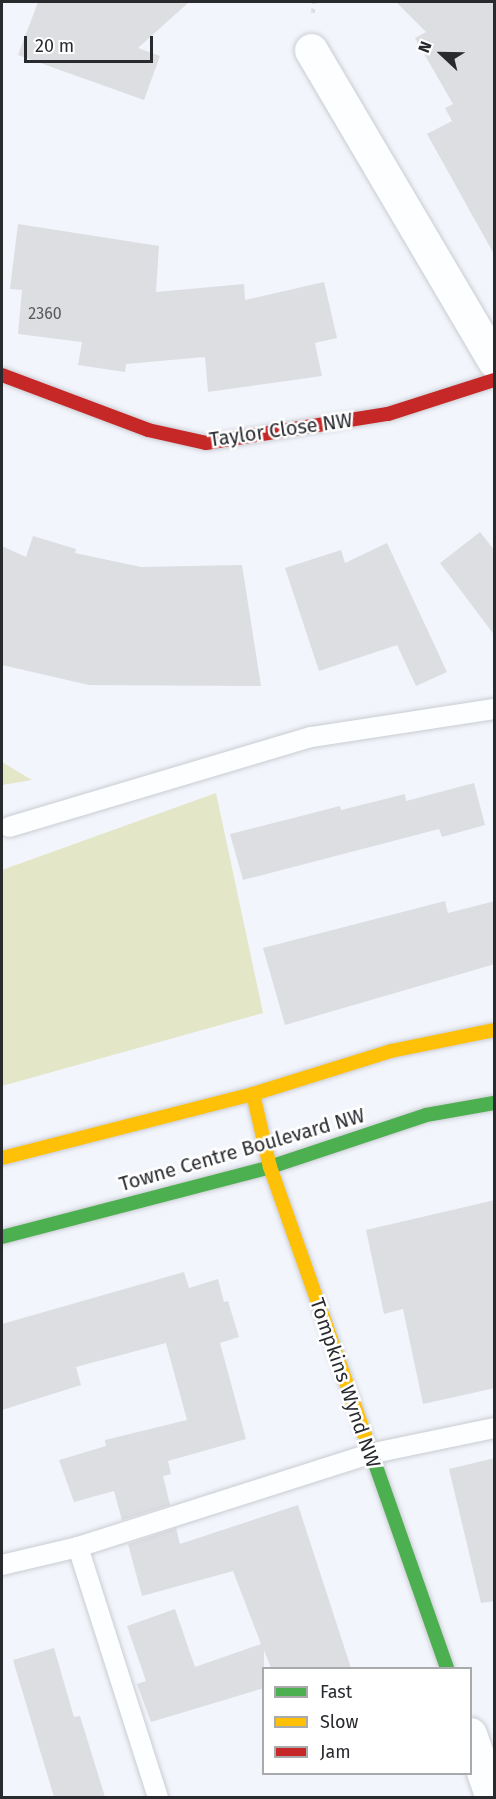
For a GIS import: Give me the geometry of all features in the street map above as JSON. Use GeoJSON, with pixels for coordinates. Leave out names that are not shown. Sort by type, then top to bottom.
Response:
{"type":"FeatureCollection","features":[{"type":"Feature","properties":{"kind":"street"},"geometry":{"type":"LineString","coordinates":[[310,50],[495,361]]}},
{"type":"Feature","properties":{"kind":"street","name":"Taylor Close NW"},"geometry":{"type":"LineString","coordinates":[[2,375],[148,430],[206,443],[388,414],[495,380]]}},
{"type":"Feature","properties":{"kind":"street"},"geometry":{"type":"LineString","coordinates":[[2,1158],[253,1094],[391,1051],[495,1030]]}},
{"type":"Feature","properties":{"kind":"street","name":"Tompkins Wynd NW"},"geometry":{"type":"LineString","coordinates":[[253,1094],[270,1167],[369,1454],[447,1667]]}},
{"type":"Feature","properties":{"kind":"street","name":"Towne Centre Boulevard NW"},"geometry":{"type":"LineString","coordinates":[[2,1238],[270,1167],[426,1115],[495,1103]]}},
{"type":"Feature","properties":{"kind":"street"},"geometry":{"type":"LineString","coordinates":[[480,1739],[492,1797]]}},
{"type":"Feature","properties":{"kind":"lane"},"geometry":{"type":"LineString","coordinates":[[9,827],[311,737],[495,709]]}},
{"type":"Feature","properties":{"kind":"lane"},"geometry":{"type":"LineString","coordinates":[[2,1565],[78,1547],[369,1454],[495,1428]]}},
{"type":"Feature","properties":{"kind":"lane"},"geometry":{"type":"LineString","coordinates":[[78,1547],[158,1797]]}},
{"type":"Feature","properties":{"kind":"green space"},"geometry":{"type":"Polygon","coordinates":[[[2,762],[32,780],[2,785],[2,762]]]}},
{"type":"Feature","properties":{"kind":"green space"},"geometry":{"type":"Polygon","coordinates":[[[216,793],[263,1013],[2,1086],[2,870],[216,793]]]}},
{"type":"Feature","properties":{"kind":"building"},"geometry":{"type":"Polygon","coordinates":[[[38,2],[189,2],[138,48],[160,56],[144,100],[18,55],[38,2]]]}},
{"type":"Feature","properties":{"kind":"building"},"geometry":{"type":"Polygon","coordinates":[[[396,2],[495,2],[495,256],[427,134],[452,121],[445,108],[453,104],[415,38],[426,32],[396,2]]]}},
{"type":"Feature","properties":{"kind":"building"},"geometry":{"type":"Polygon","coordinates":[[[18,224],[159,246],[156,292],[244,284],[245,300],[324,282],[337,338],[315,343],[322,376],[208,392],[205,357],[126,364],[125,372],[78,365],[82,342],[18,334],[22,290],[10,289],[18,224]]]}},
{"type":"Feature","properties":{"kind":"building"},"geometry":{"type":"Polygon","coordinates":[[[480,532],[495,551],[495,636],[440,563],[480,532]]]}},
{"type":"Feature","properties":{"kind":"building"},"geometry":{"type":"Polygon","coordinates":[[[33,536],[76,549],[75,553],[141,567],[242,565],[261,686],[89,685],[2,665],[2,546],[26,557],[33,536]]]}},
{"type":"Feature","properties":{"kind":"building"},"geometry":{"type":"Polygon","coordinates":[[[387,543],[447,672],[416,686],[397,645],[319,671],[285,568],[341,550],[345,563],[387,543]]]}},
{"type":"Feature","properties":{"kind":"building"},"geometry":{"type":"Polygon","coordinates":[[[474,783],[485,825],[442,837],[439,829],[243,880],[230,834],[340,806],[341,810],[405,794],[406,801],[474,783]]]}},
{"type":"Feature","properties":{"kind":"building"},"geometry":{"type":"Polygon","coordinates":[[[445,901],[448,913],[495,901],[495,964],[285,1025],[263,948],[445,901]]]}},
{"type":"Feature","properties":{"kind":"building"},"geometry":{"type":"Polygon","coordinates":[[[495,1200],[495,1388],[423,1404],[403,1309],[384,1314],[366,1230],[495,1200]]]}},
{"type":"Feature","properties":{"kind":"building"},"geometry":{"type":"Polygon","coordinates":[[[184,1272],[189,1288],[218,1279],[224,1302],[228,1301],[239,1337],[220,1343],[246,1439],[168,1461],[171,1474],[163,1476],[170,1505],[122,1520],[114,1491],[74,1502],[59,1460],[106,1446],[105,1440],[187,1420],[166,1343],[76,1367],[81,1385],[2,1410],[2,1324],[184,1272]]]}},
{"type":"Feature","properties":{"kind":"building"},"geometry":{"type":"Polygon","coordinates":[[[495,1458],[495,1601],[481,1603],[449,1469],[495,1458]]]}},
{"type":"Feature","properties":{"kind":"building"},"geometry":{"type":"Polygon","coordinates":[[[298,1505],[351,1667],[271,1667],[264,1650],[262,1689],[151,1722],[137,1684],[146,1681],[127,1626],[175,1609],[195,1667],[261,1644],[233,1571],[142,1596],[128,1544],[176,1528],[180,1544],[298,1505]]]}},
{"type":"Feature","properties":{"kind":"building"},"geometry":{"type":"Polygon","coordinates":[[[54,1648],[74,1717],[80,1716],[105,1797],[54,1797],[13,1660],[54,1648]]]}},
{"type":"Feature","properties":{"kind":"traffic: fast"},"geometry":{"type":"LineString","coordinates":[[2,1237],[270,1167],[426,1115],[494,1103]]}},
{"type":"Feature","properties":{"kind":"traffic: fast"},"geometry":{"type":"LineString","coordinates":[[366,1438],[447,1667]]}},
{"type":"Feature","properties":{"kind":"traffic: slow"},"geometry":{"type":"LineString","coordinates":[[2,1158],[253,1094],[391,1051],[494,1030]]}},
{"type":"Feature","properties":{"kind":"traffic: slow"},"geometry":{"type":"LineString","coordinates":[[253,1094],[270,1167],[366,1438]]}},
{"type":"Feature","properties":{"kind":"traffic: jam"},"geometry":{"type":"LineString","coordinates":[[2,375],[148,430],[206,443],[388,414],[494,380]]}}]}
